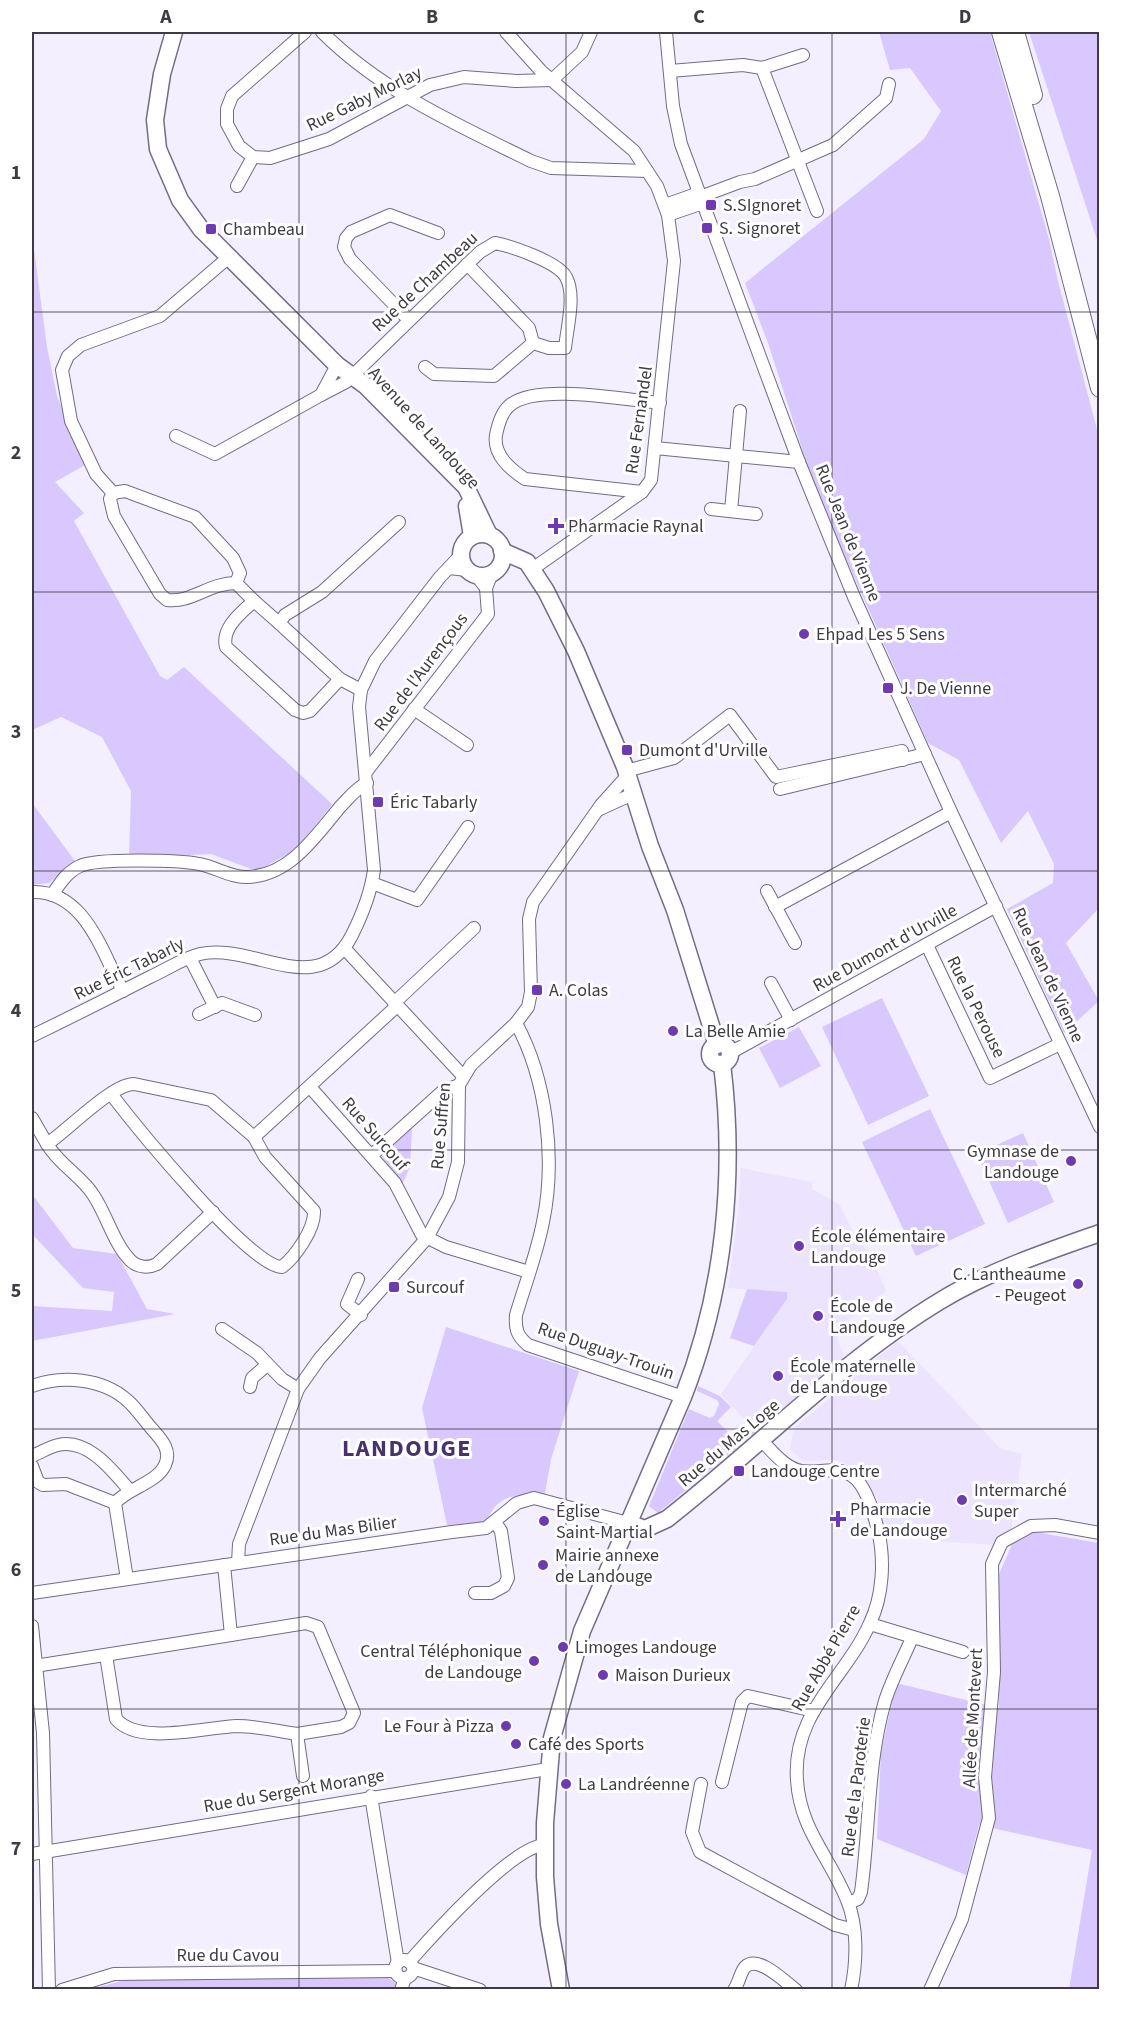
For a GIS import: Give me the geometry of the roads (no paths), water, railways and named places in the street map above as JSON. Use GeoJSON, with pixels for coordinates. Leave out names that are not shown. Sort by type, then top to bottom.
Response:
{"type":"FeatureCollection","features":[{"type":"Feature","properties":{"kind":"highway"},"geometry":{"type":"LineString","coordinates":[[1001,32],[1050,196],[1100,388]]}},
{"type":"Feature","properties":{"kind":"highway"},"geometry":{"type":"LineString","coordinates":[[1015,32],[1100,337]]}},
{"type":"Feature","properties":{"kind":"main road","name":"Avenue de Landouge"},"geometry":{"type":"LineString","coordinates":[[174,32],[155,120],[158,149],[180,200],[201,229],[337,365],[366,386],[466,487],[481,536],[498,542],[502,551]]}},
{"type":"Feature","properties":{"kind":"main road"},"geometry":{"type":"LineString","coordinates":[[480,571],[464,544],[481,536]]}},
{"type":"Feature","properties":{"kind":"main road"},"geometry":{"type":"LineString","coordinates":[[480,571],[502,551],[526,562],[546,591],[576,651],[627,773],[650,846],[675,910],[723,1054],[727,1177],[722,1246],[713,1297],[694,1368],[578,1641],[556,1718],[548,1769],[546,1845],[549,1924],[561,1989]]}},
{"type":"Feature","properties":{"kind":"main road"},"geometry":{"type":"LineString","coordinates":[[480,571],[531,570]]}},
{"type":"Feature","properties":{"kind":"main road","name":"Rue du Mas Loge"},"geometry":{"type":"LineString","coordinates":[[628,1523],[645,1529],[652,1528],[870,1351],[942,1300],[1005,1270],[1100,1233]]}},
{"type":"Feature","properties":{"kind":"street"},"geometry":{"type":"LineString","coordinates":[[237,186],[253,157],[239,146],[227,124],[227,109],[232,96],[305,32]]}},
{"type":"Feature","properties":{"kind":"street"},"geometry":{"type":"LineString","coordinates":[[322,32],[349,59],[405,97],[531,161],[550,168],[647,171]]}},
{"type":"Feature","properties":{"kind":"street","name":"Rue Fernandel"},"geometry":{"type":"LineString","coordinates":[[506,32],[552,80],[634,151],[667,210],[674,261],[651,480],[642,492],[531,570]]}},
{"type":"Feature","properties":{"kind":"street"},"geometry":{"type":"LineString","coordinates":[[552,80],[582,52],[591,32]]}},
{"type":"Feature","properties":{"kind":"street","name":"Rue Jean de Vienne"},"geometry":{"type":"LineString","coordinates":[[666,32],[676,126],[700,198],[799,462],[854,597],[951,812],[1100,1127]]}},
{"type":"Feature","properties":{"kind":"street"},"geometry":{"type":"LineString","coordinates":[[670,71],[743,64],[762,68],[802,55]]}},
{"type":"Feature","properties":{"kind":"street"},"geometry":{"type":"LineString","coordinates":[[762,68],[817,211]]}},
{"type":"Feature","properties":{"kind":"street","name":"Rue Gaby Morlay"},"geometry":{"type":"LineString","coordinates":[[253,157],[270,158],[329,139],[430,85],[464,77],[516,81],[552,80]]}},
{"type":"Feature","properties":{"kind":"street"},"geometry":{"type":"LineString","coordinates":[[667,210],[740,182],[755,179],[833,145],[886,98],[889,84]]}},
{"type":"Feature","properties":{"kind":"street"},"geometry":{"type":"LineString","coordinates":[[409,320],[350,260],[344,247],[346,238],[356,227],[390,215],[438,233]]}},
{"type":"Feature","properties":{"kind":"street","name":"Rue de Chambeau"},"geometry":{"type":"LineString","coordinates":[[176,436],[215,454],[346,382],[467,264],[495,243],[510,246],[553,266],[566,276],[570,292],[566,348],[549,348],[533,343]]}},
{"type":"Feature","properties":{"kind":"street"},"geometry":{"type":"LineString","coordinates":[[114,493],[96,474],[71,421],[62,370],[68,356],[81,345],[160,316],[229,256]]}},
{"type":"Feature","properties":{"kind":"street"},"geometry":{"type":"LineString","coordinates":[[425,367],[434,374],[494,376],[533,343],[529,328],[467,264]]}},
{"type":"Feature","properties":{"kind":"street"},"geometry":{"type":"LineString","coordinates":[[321,395],[337,365]]}},
{"type":"Feature","properties":{"kind":"street"},"geometry":{"type":"LineString","coordinates":[[642,492],[525,479],[514,472],[499,454],[495,441],[498,424],[510,404],[527,397],[548,394],[660,404]]}},
{"type":"Feature","properties":{"kind":"street"},"geometry":{"type":"LineString","coordinates":[[731,512],[740,411]]}},
{"type":"Feature","properties":{"kind":"street"},"geometry":{"type":"LineString","coordinates":[[655,448],[799,462]]}},
{"type":"Feature","properties":{"kind":"street"},"geometry":{"type":"LineString","coordinates":[[236,583],[240,573],[233,558],[195,517],[125,491],[114,493],[110,499],[114,516],[160,594],[167,600],[186,599],[220,583],[236,583],[340,680],[361,690],[375,661],[440,577],[450,568],[480,571]]}},
{"type":"Feature","properties":{"kind":"street"},"geometry":{"type":"LineString","coordinates":[[711,509],[756,514]]}},
{"type":"Feature","properties":{"kind":"street"},"geometry":{"type":"LineString","coordinates":[[279,623],[285,615],[322,592],[399,522]]}},
{"type":"Feature","properties":{"kind":"street","name":"Rue de l'Aurençous"},"geometry":{"type":"LineString","coordinates":[[52,895],[66,876],[82,865],[161,860],[201,864],[228,874],[246,877],[266,874],[300,854],[367,778],[414,709],[488,614],[480,571]]}},
{"type":"Feature","properties":{"kind":"street"},"geometry":{"type":"LineString","coordinates":[[254,601],[226,630],[223,638],[226,647],[243,663],[295,710],[303,713],[310,711],[340,680]]}},
{"type":"Feature","properties":{"kind":"street","name":"Rue Éric Tabarly"},"geometry":{"type":"LineString","coordinates":[[32,1036],[201,954],[238,952],[280,965],[313,968],[327,963],[345,949],[358,924],[372,883],[374,848],[359,707],[361,690]]}},
{"type":"Feature","properties":{"kind":"street"},"geometry":{"type":"LineString","coordinates":[[414,709],[467,745]]}},
{"type":"Feature","properties":{"kind":"street"},"geometry":{"type":"LineString","coordinates":[[627,773],[674,758],[730,715],[776,777],[902,751],[903,760]]}},
{"type":"Feature","properties":{"kind":"street"},"geometry":{"type":"LineString","coordinates":[[780,789],[925,754]]}},
{"type":"Feature","properties":{"kind":"street","name":"Rue Suffren"},"geometry":{"type":"LineString","coordinates":[[238,1563],[239,1544],[298,1389],[320,1358],[361,1315],[427,1238],[449,1197],[458,1162],[461,1081],[471,1065],[516,1023],[528,1007],[531,992],[529,919],[533,902],[596,812],[627,773]]}},
{"type":"Feature","properties":{"kind":"street","name":"Rue Suffren"},"geometry":{"type":"LineString","coordinates":[[596,812],[633,794]]}},
{"type":"Feature","properties":{"kind":"street"},"geometry":{"type":"LineString","coordinates":[[775,907],[951,812]]}},
{"type":"Feature","properties":{"kind":"street"},"geometry":{"type":"LineString","coordinates":[[372,883],[417,900],[468,827]]}},
{"type":"Feature","properties":{"kind":"street"},"geometry":{"type":"LineString","coordinates":[[767,891],[795,943]]}},
{"type":"Feature","properties":{"kind":"street"},"geometry":{"type":"LineString","coordinates":[[32,892],[60,897],[76,908],[87,921],[123,991]]}},
{"type":"Feature","properties":{"kind":"street","name":"Rue Dumont d'Urville"},"geometry":{"type":"LineString","coordinates":[[723,1054],[791,1020],[996,906]]}},
{"type":"Feature","properties":{"kind":"street"},"geometry":{"type":"LineString","coordinates":[[254,1137],[310,1088],[474,928]]}},
{"type":"Feature","properties":{"kind":"street","name":"Rue la Perouse"},"geometry":{"type":"LineString","coordinates":[[927,945],[990,1078],[1060,1044]]}},
{"type":"Feature","properties":{"kind":"street"},"geometry":{"type":"LineString","coordinates":[[345,949],[461,1081],[443,1091],[372,1155]]}},
{"type":"Feature","properties":{"kind":"street"},"geometry":{"type":"LineString","coordinates":[[190,958],[214,1006]]}},
{"type":"Feature","properties":{"kind":"street"},"geometry":{"type":"LineString","coordinates":[[771,983],[791,1020]]}},
{"type":"Feature","properties":{"kind":"street"},"geometry":{"type":"LineString","coordinates":[[199,1014],[222,1003],[255,1015]]}},
{"type":"Feature","properties":{"kind":"street","name":"Rue Duguay-Trouin"},"geometry":{"type":"LineString","coordinates":[[516,1023],[529,1046],[543,1104],[548,1183],[543,1222],[515,1327],[519,1338],[528,1345],[683,1397]]}},
{"type":"Feature","properties":{"kind":"street"},"geometry":{"type":"LineString","coordinates":[[47,1144],[111,1094],[127,1084],[211,1100],[254,1137],[265,1157],[314,1211],[310,1227],[288,1262],[282,1267],[275,1267],[257,1255],[189,1189],[111,1094]]}},
{"type":"Feature","properties":{"kind":"street","name":"Rue Surcouf"},"geometry":{"type":"LineString","coordinates":[[310,1088],[395,1183],[413,1220],[427,1238]]}},
{"type":"Feature","properties":{"kind":"street"},"geometry":{"type":"LineString","coordinates":[[32,1118],[56,1160],[93,1194],[129,1257],[141,1266],[149,1268],[158,1264],[213,1212]]}},
{"type":"Feature","properties":{"kind":"street"},"geometry":{"type":"LineString","coordinates":[[427,1238],[446,1247],[529,1272]]}},
{"type":"Feature","properties":{"kind":"street"},"geometry":{"type":"LineString","coordinates":[[358,1279],[347,1304],[361,1315]]}},
{"type":"Feature","properties":{"kind":"street"},"geometry":{"type":"LineString","coordinates":[[222,1329],[257,1353],[282,1379],[298,1389]]}},
{"type":"Feature","properties":{"kind":"street"},"geometry":{"type":"LineString","coordinates":[[250,1387],[252,1378],[267,1365]]}},
{"type":"Feature","properties":{"kind":"street"},"geometry":{"type":"LineString","coordinates":[[32,1386],[76,1380],[111,1389],[127,1400],[165,1444],[168,1455],[160,1474],[130,1491],[115,1503]]}},
{"type":"Feature","properties":{"kind":"street","name":"Rue Abbé Pierre"},"geometry":{"type":"LineString","coordinates":[[762,1441],[793,1468],[800,1471],[841,1470],[859,1482],[876,1522],[882,1545],[881,1581],[870,1624],[814,1711],[798,1755],[796,1779],[800,1807],[807,1829],[849,1903],[854,1930],[855,1956],[851,1989]]}},
{"type":"Feature","properties":{"kind":"street"},"geometry":{"type":"LineString","coordinates":[[32,1456],[59,1445],[80,1447],[105,1461],[130,1491]]}},
{"type":"Feature","properties":{"kind":"street"},"geometry":{"type":"LineString","coordinates":[[32,1466],[38,1482],[37,1487],[66,1484],[115,1503]]}},
{"type":"Feature","properties":{"kind":"street","name":"Rue du Mas Bilier"},"geometry":{"type":"LineString","coordinates":[[32,1593],[477,1531],[495,1522],[517,1503],[534,1498],[628,1523]]}},
{"type":"Feature","properties":{"kind":"street"},"geometry":{"type":"LineString","coordinates":[[115,1503],[127,1580]]}},
{"type":"Feature","properties":{"kind":"street"},"geometry":{"type":"LineString","coordinates":[[475,1593],[491,1593],[504,1586],[508,1578],[501,1531],[495,1522]]}},
{"type":"Feature","properties":{"kind":"street","name":"Allée de Montevert"},"geometry":{"type":"LineString","coordinates":[[930,1989],[962,1919],[989,1818],[985,1777],[994,1672],[992,1564],[1002,1542],[1030,1526],[1055,1525],[1100,1533]]}},
{"type":"Feature","properties":{"kind":"street"},"geometry":{"type":"LineString","coordinates":[[224,1565],[231,1635]]}},
{"type":"Feature","properties":{"kind":"street"},"geometry":{"type":"LineString","coordinates":[[35,1666],[306,1623],[318,1627],[354,1713],[350,1723],[341,1727],[297,1734],[237,1726],[179,1733],[132,1730],[122,1726],[116,1719],[106,1655]]}},
{"type":"Feature","properties":{"kind":"street"},"geometry":{"type":"LineString","coordinates":[[870,1624],[963,1652]]}},
{"type":"Feature","properties":{"kind":"street"},"geometry":{"type":"LineString","coordinates":[[32,1626],[43,1733],[49,1989]]}},
{"type":"Feature","properties":{"kind":"street","name":"Rue de la Paroterie"},"geometry":{"type":"LineString","coordinates":[[849,1903],[858,1899],[861,1892],[875,1750],[885,1703],[893,1677],[912,1638]]}},
{"type":"Feature","properties":{"kind":"street"},"geometry":{"type":"LineString","coordinates":[[722,1782],[742,1702],[748,1696],[814,1711]]}},
{"type":"Feature","properties":{"kind":"street"},"geometry":{"type":"LineString","coordinates":[[297,1734],[303,1776]]}},
{"type":"Feature","properties":{"kind":"street","name":"Rue du Sergent Morange"},"geometry":{"type":"LineString","coordinates":[[32,1854],[371,1796],[548,1769]]}},
{"type":"Feature","properties":{"kind":"street"},"geometry":{"type":"LineString","coordinates":[[701,1784],[692,1832],[700,1852],[835,1925],[854,1930]]}},
{"type":"Feature","properties":{"kind":"street"},"geometry":{"type":"LineString","coordinates":[[371,1796],[404,1972]]}},
{"type":"Feature","properties":{"kind":"street"},"geometry":{"type":"LineString","coordinates":[[404,1972],[455,1909],[529,1849],[546,1845]]}},
{"type":"Feature","properties":{"kind":"street"},"geometry":{"type":"LineString","coordinates":[[734,1989],[743,1969],[750,1964],[759,1964],[796,1989]]}},
{"type":"Feature","properties":{"kind":"street","name":"Rue du Cavou"},"geometry":{"type":"LineString","coordinates":[[62,1989],[114,1974],[404,1972],[476,1989]]}},
{"type":"Feature","properties":{"kind":"place","name":"S.SIgnoret"},"geometry":{"type":"Point","coordinates":[711,205]}},
{"type":"Feature","properties":{"kind":"place","name":"S. Signoret"},"geometry":{"type":"Point","coordinates":[707,228]}},
{"type":"Feature","properties":{"kind":"place","name":"Chambeau"},"geometry":{"type":"Point","coordinates":[211,229]}},
{"type":"Feature","properties":{"kind":"place","name":"Pharmacie Raynal"},"geometry":{"type":"Point","coordinates":[556,526]}},
{"type":"Feature","properties":{"kind":"place","name":"Ehpad Les 5 Sens"},"geometry":{"type":"Point","coordinates":[804,634]}},
{"type":"Feature","properties":{"kind":"place","name":"J. De Vienne"},"geometry":{"type":"Point","coordinates":[888,688]}},
{"type":"Feature","properties":{"kind":"place","name":"Dumont d'Urville"},"geometry":{"type":"Point","coordinates":[627,750]}},
{"type":"Feature","properties":{"kind":"place","name":"Éric Tabarly"},"geometry":{"type":"Point","coordinates":[378,802]}},
{"type":"Feature","properties":{"kind":"place","name":"A. Colas"},"geometry":{"type":"Point","coordinates":[537,990]}},
{"type":"Feature","properties":{"kind":"place","name":"La Belle Amie"},"geometry":{"type":"Point","coordinates":[673,1031]}},
{"type":"Feature","properties":{"kind":"place","name":"Gymnase de Landouge"},"geometry":{"type":"Point","coordinates":[1071,1161]}},
{"type":"Feature","properties":{"kind":"place","name":"École élémentaire Landouge"},"geometry":{"type":"Point","coordinates":[799,1246]}},
{"type":"Feature","properties":{"kind":"place","name":"C. Lantheaume - Peugeot"},"geometry":{"type":"Point","coordinates":[1078,1284]}},
{"type":"Feature","properties":{"kind":"place","name":"Surcouf"},"geometry":{"type":"Point","coordinates":[394,1287]}},
{"type":"Feature","properties":{"kind":"place","name":"École de Landouge"},"geometry":{"type":"Point","coordinates":[818,1316]}},
{"type":"Feature","properties":{"kind":"place","name":"École maternelle de Landouge"},"geometry":{"type":"Point","coordinates":[778,1376]}},
{"type":"Feature","properties":{"kind":"place","name":"Landouge Centre"},"geometry":{"type":"Point","coordinates":[739,1471]}},
{"type":"Feature","properties":{"kind":"place","name":"Intermarché Super"},"geometry":{"type":"Point","coordinates":[962,1500]}},
{"type":"Feature","properties":{"kind":"place","name":"Pharmacie de Landouge"},"geometry":{"type":"Point","coordinates":[838,1519]}},
{"type":"Feature","properties":{"kind":"place","name":"Église Saint-Martial"},"geometry":{"type":"Point","coordinates":[544,1521]}},
{"type":"Feature","properties":{"kind":"place","name":"Mairie annexe de Landouge"},"geometry":{"type":"Point","coordinates":[543,1565]}},
{"type":"Feature","properties":{"kind":"place","name":"Limoges Landouge"},"geometry":{"type":"Point","coordinates":[563,1647]}},
{"type":"Feature","properties":{"kind":"place","name":"Central Téléphonique de Landouge"},"geometry":{"type":"Point","coordinates":[534,1661]}},
{"type":"Feature","properties":{"kind":"place","name":"Maison Durieux"},"geometry":{"type":"Point","coordinates":[603,1675]}},
{"type":"Feature","properties":{"kind":"place","name":"Le Four à Pizza"},"geometry":{"type":"Point","coordinates":[506,1726]}},
{"type":"Feature","properties":{"kind":"place","name":"Café des Sports"},"geometry":{"type":"Point","coordinates":[516,1744]}},
{"type":"Feature","properties":{"kind":"place","name":"La Landréenne"},"geometry":{"type":"Point","coordinates":[566,1784]}},
{"type":"Feature","properties":{"kind":"district","name":"LANDOUGE"},"geometry":{"type":"Point","coordinates":[407,1448]}}]}
